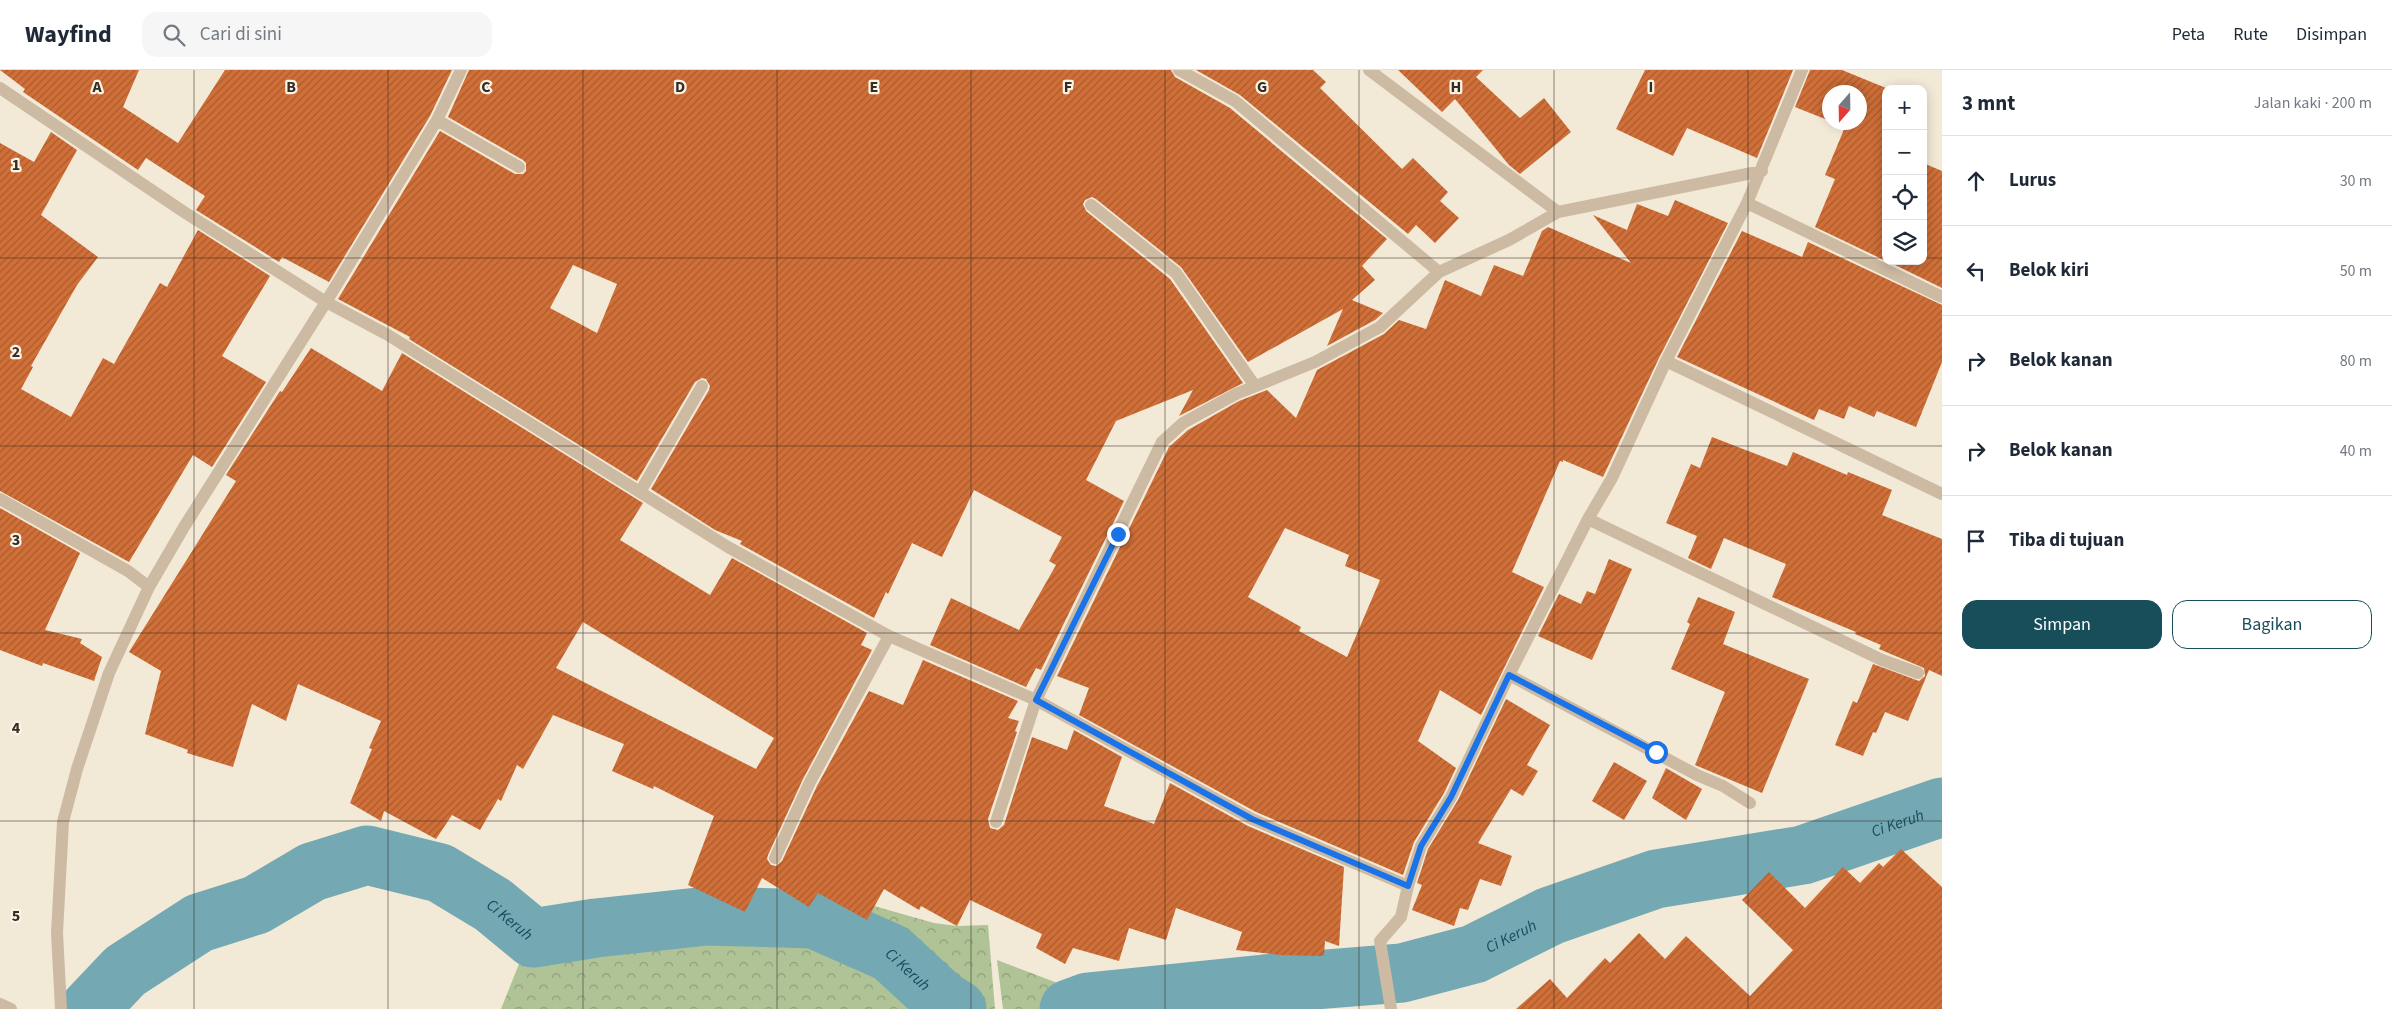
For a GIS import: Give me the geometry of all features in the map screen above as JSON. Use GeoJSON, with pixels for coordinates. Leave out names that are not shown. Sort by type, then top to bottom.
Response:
{"type":"FeatureCollection","features":[{"type":"Feature","properties":{"kind":"street"},"geometry":{"type":"LineString","coordinates":[[61,1009],[57,933],[63,822],[109,673],[145,584],[184,527],[326,302],[437,120],[461,70]]}},
{"type":"Feature","properties":{"kind":"street"},"geometry":{"type":"LineString","coordinates":[[1179,70],[1235,102],[1439,272]]}},
{"type":"Feature","properties":{"kind":"street"},"geometry":{"type":"LineString","coordinates":[[1369,70],[1558,212]]}},
{"type":"Feature","properties":{"kind":"street"},"geometry":{"type":"LineString","coordinates":[[1389,1003],[1380,941],[1401,917],[1408,886],[1421,846],[1451,797],[1509,675],[1588,519],[1612,478],[1666,361],[1747,203],[1802,70]]}},
{"type":"Feature","properties":{"kind":"street"},"geometry":{"type":"LineString","coordinates":[[0,88],[184,212],[326,302],[388,335],[728,547],[889,636],[1036,700],[1252,819],[1408,886]]}},
{"type":"Feature","properties":{"kind":"street"},"geometry":{"type":"LineString","coordinates":[[437,120],[519,167]]}},
{"type":"Feature","properties":{"kind":"street"},"geometry":{"type":"LineString","coordinates":[[996,822],[1036,700],[1162,442],[1183,423],[1255,386],[1315,362],[1380,327],[1439,272],[1509,240],[1558,212],[1762,170]]}},
{"type":"Feature","properties":{"kind":"street"},"geometry":{"type":"LineString","coordinates":[[1747,203],[1942,297]]}},
{"type":"Feature","properties":{"kind":"street"},"geometry":{"type":"LineString","coordinates":[[1091,205],[1176,273],[1255,386]]}},
{"type":"Feature","properties":{"kind":"street"},"geometry":{"type":"LineString","coordinates":[[1666,361],[1942,494]]}},
{"type":"Feature","properties":{"kind":"street"},"geometry":{"type":"LineString","coordinates":[[640,492],[702,386]]}},
{"type":"Feature","properties":{"kind":"street"},"geometry":{"type":"LineString","coordinates":[[0,499],[128,571],[145,584]]}},
{"type":"Feature","properties":{"kind":"street"},"geometry":{"type":"LineString","coordinates":[[1588,519],[1882,660],[1918,673]]}},
{"type":"Feature","properties":{"kind":"street"},"geometry":{"type":"LineString","coordinates":[[775,858],[810,782],[889,636]]}},
{"type":"Feature","properties":{"kind":"street"},"geometry":{"type":"LineString","coordinates":[[1509,675],[1697,775],[1722,786],[1750,803]]}},
{"type":"Feature","properties":{"kind":"street"},"geometry":{"type":"LineString","coordinates":[[0,1004],[10,1009]]}},
{"type":"Feature","properties":{"kind":"green space"},"geometry":{"type":"Polygon","coordinates":[[[839,896],[934,923],[957,926],[988,925],[995,1009],[501,1009],[540,911],[746,918],[839,896]]]}},
{"type":"Feature","properties":{"kind":"green space"},"geometry":{"type":"Polygon","coordinates":[[[997,960],[1126,1009],[1003,1009],[997,960]]]}},
{"type":"Feature","properties":{"kind":"building"},"geometry":{"type":"Polygon","coordinates":[[[0,70],[139,70],[123,107],[178,143],[225,70],[452,70],[430,116],[329,282],[282,257],[279,262],[196,210],[205,196],[146,158],[138,170],[23,92],[25,89],[0,70]]]}},
{"type":"Feature","properties":{"kind":"building"},"geometry":{"type":"Polygon","coordinates":[[[469,70],[1171,70],[1175,77],[1230,108],[1387,239],[1362,266],[1375,280],[1352,300],[1383,313],[1375,320],[1327,346],[1343,309],[1248,362],[1181,267],[1096,199],[1092,197],[1085,200],[1083,204],[1086,211],[1170,279],[1243,383],[1179,416],[1193,390],[1116,421],[1086,480],[1124,501],[1041,670],[1036,668],[1026,687],[930,645],[951,598],[1019,630],[1056,565],[1049,561],[1062,537],[974,490],[942,557],[912,543],[888,594],[886,592],[874,618],[740,544],[742,541],[715,530],[651,489],[709,390],[710,386],[706,379],[702,378],[695,382],[637,481],[409,339],[410,337],[338,299],[440,131],[515,174],[523,174],[526,171],[526,163],[523,160],[448,117],[469,70]],[[573,265],[550,308],[597,333],[617,284],[573,265]]]}},
{"type":"Feature","properties":{"kind":"building"},"geometry":{"type":"Polygon","coordinates":[[[1196,70],[1313,70],[1326,82],[1320,88],[1402,169],[1413,158],[1448,192],[1440,201],[1459,218],[1435,243],[1416,225],[1408,234],[1240,95],[1196,70]]]}},
{"type":"Feature","properties":{"kind":"building"},"geometry":{"type":"Polygon","coordinates":[[[1398,70],[1483,70],[1476,77],[1520,118],[1544,98],[1571,132],[1520,174],[1509,165],[1455,99],[1442,112],[1398,70]]]}},
{"type":"Feature","properties":{"kind":"building"},"geometry":{"type":"Polygon","coordinates":[[[1645,70],[1793,70],[1757,158],[1687,128],[1673,156],[1616,129],[1645,70]]]}},
{"type":"Feature","properties":{"kind":"building"},"geometry":{"type":"Polygon","coordinates":[[[1810,70],[1842,70],[1882,86],[1882,259],[1815,227],[1835,179],[1825,175],[1844,130],[1867,130],[1867,85],[1822,85],[1822,118],[1795,107],[1810,70]]]}},
{"type":"Feature","properties":{"kind":"building"},"geometry":{"type":"Polygon","coordinates":[[[51,132],[77,150],[41,215],[98,257],[77,285],[31,366],[33,367],[21,389],[71,417],[103,358],[114,364],[160,283],[167,287],[198,230],[270,276],[222,356],[266,382],[212,467],[193,455],[129,562],[0,491],[0,143],[34,162],[51,132]]]}},
{"type":"Feature","properties":{"kind":"building"},"geometry":{"type":"Polygon","coordinates":[[[1927,165],[1942,171],[1942,288],[1895,265],[1927,265],[1927,165]]]}},
{"type":"Feature","properties":{"kind":"building"},"geometry":{"type":"Polygon","coordinates":[[[1675,200],[1728,223],[1659,358],[1603,477],[1563,460],[1563,462],[1560,461],[1512,572],[1544,587],[1481,715],[1440,690],[1418,741],[1456,768],[1444,793],[1414,842],[1403,875],[1256,812],[1079,715],[1089,688],[1057,676],[1169,447],[1188,430],[1239,401],[1267,390],[1296,418],[1317,370],[1384,334],[1399,320],[1426,329],[1445,280],[1481,296],[1494,265],[1523,276],[1542,231],[1548,227],[1631,263],[1593,215],[1627,230],[1637,204],[1668,216],[1675,200]],[[1285,528],[1248,597],[1301,627],[1299,631],[1347,657],[1380,580],[1345,566],[1349,555],[1285,528]]]}},
{"type":"Feature","properties":{"kind":"building"},"geometry":{"type":"Polygon","coordinates":[[[1742,231],[1802,257],[1808,242],[1942,305],[1942,362],[1916,427],[1877,411],[1874,417],[1849,406],[1844,419],[1819,409],[1814,420],[1677,357],[1742,231]]]}},
{"type":"Feature","properties":{"kind":"building"},"geometry":{"type":"Polygon","coordinates":[[[311,348],[382,391],[402,353],[643,503],[620,540],[710,595],[732,558],[867,633],[861,645],[872,650],[803,779],[768,855],[767,859],[771,865],[776,866],[782,861],[817,786],[869,691],[903,705],[923,660],[1018,701],[1008,718],[1019,721],[988,819],[990,828],[998,830],[1004,825],[1032,737],[1067,750],[1074,730],[1122,757],[1104,806],[1154,824],[1170,783],[1248,826],[1344,867],[1339,946],[1325,941],[1324,956],[1280,955],[1236,950],[1242,932],[1176,908],[1166,940],[1129,928],[1119,961],[1073,948],[1065,964],[1036,948],[1042,934],[970,900],[957,926],[921,906],[919,910],[884,889],[867,920],[818,893],[809,907],[762,878],[745,912],[688,885],[714,816],[654,786],[653,789],[612,771],[624,744],[553,715],[523,769],[517,765],[501,801],[498,799],[480,830],[452,815],[436,839],[384,811],[381,821],[350,803],[372,749],[369,748],[381,721],[298,684],[286,721],[252,704],[233,767],[187,753],[188,750],[145,734],[161,671],[129,652],[236,481],[226,475],[280,391],[282,392],[311,348]],[[583,622],[556,668],[756,769],[774,738],[583,622]]]}},
{"type":"Feature","properties":{"kind":"building"},"geometry":{"type":"Polygon","coordinates":[[[1712,437],[1787,466],[1793,452],[1847,475],[1848,472],[1892,490],[1882,515],[1942,539],[1942,676],[1929,670],[1908,721],[1885,712],[1876,733],[1873,732],[1863,756],[1835,745],[1853,701],[1857,703],[1873,664],[1919,681],[1925,676],[1924,668],[1879,649],[1881,645],[1855,634],[1856,632],[1772,597],[1786,564],[1724,538],[1711,569],[1688,558],[1697,536],[1666,523],[1691,464],[1700,468],[1712,437]]]}},
{"type":"Feature","properties":{"kind":"building"},"geometry":{"type":"Polygon","coordinates":[[[0,508],[80,553],[45,630],[82,639],[80,643],[102,657],[94,681],[43,663],[42,666],[0,650],[0,508]]]}},
{"type":"Feature","properties":{"kind":"building"},"geometry":{"type":"Polygon","coordinates":[[[1609,559],[1632,569],[1592,660],[1538,636],[1559,594],[1581,604],[1587,591],[1595,594],[1609,559]]]}},
{"type":"Feature","properties":{"kind":"building"},"geometry":{"type":"Polygon","coordinates":[[[1698,597],[1735,612],[1723,644],[1809,679],[1762,793],[1695,765],[1725,692],[1671,669],[1690,624],[1687,622],[1698,597]]]}},
{"type":"Feature","properties":{"kind":"building"},"geometry":{"type":"Polygon","coordinates":[[[1506,699],[1550,725],[1527,765],[1538,771],[1523,796],[1511,789],[1478,843],[1512,856],[1501,886],[1480,879],[1468,910],[1460,908],[1454,926],[1412,910],[1422,885],[1417,883],[1428,849],[1458,800],[1506,699]]]}},
{"type":"Feature","properties":{"kind":"building"},"geometry":{"type":"Polygon","coordinates":[[[1614,762],[1647,781],[1624,820],[1592,801],[1614,762]]]}},
{"type":"Feature","properties":{"kind":"building"},"geometry":{"type":"Polygon","coordinates":[[[1666,768],[1702,789],[1686,820],[1652,798],[1666,768]]]}},
{"type":"Feature","properties":{"kind":"building"},"geometry":{"type":"Polygon","coordinates":[[[1901,849],[1942,887],[1942,1009],[1516,1009],[1550,979],[1567,998],[1605,958],[1610,963],[1639,933],[1665,959],[1686,936],[1750,996],[1793,950],[1742,900],[1769,872],[1805,908],[1843,867],[1860,883],[1879,863],[1883,867],[1901,849]]]}},
{"type":"Feature","properties":{"kind":"waterway","name":"Ci Keruh"},"geometry":{"type":"LineString","coordinates":[[1069,1009],[1088,1002],[1264,984],[1402,973],[1474,954],[1550,916],[1656,879],[1803,855],[1942,807]]}},
{"type":"Feature","properties":{"kind":"waterway","name":"Ci Keruh"},"geometry":{"type":"LineString","coordinates":[[89,1009],[125,971],[199,923],[256,905],[312,872],[367,855],[440,873],[493,905],[533,938],[596,928],[707,916],[814,919],[891,953],[942,1000],[957,1009]]}},
{"type":"Feature","properties":{"kind":"route"},"geometry":{"type":"LineString","coordinates":[[1118,534],[1097,573],[1036,700],[1252,819],[1408,886],[1421,846],[1451,797],[1509,675],[1656,752]]}}]}
